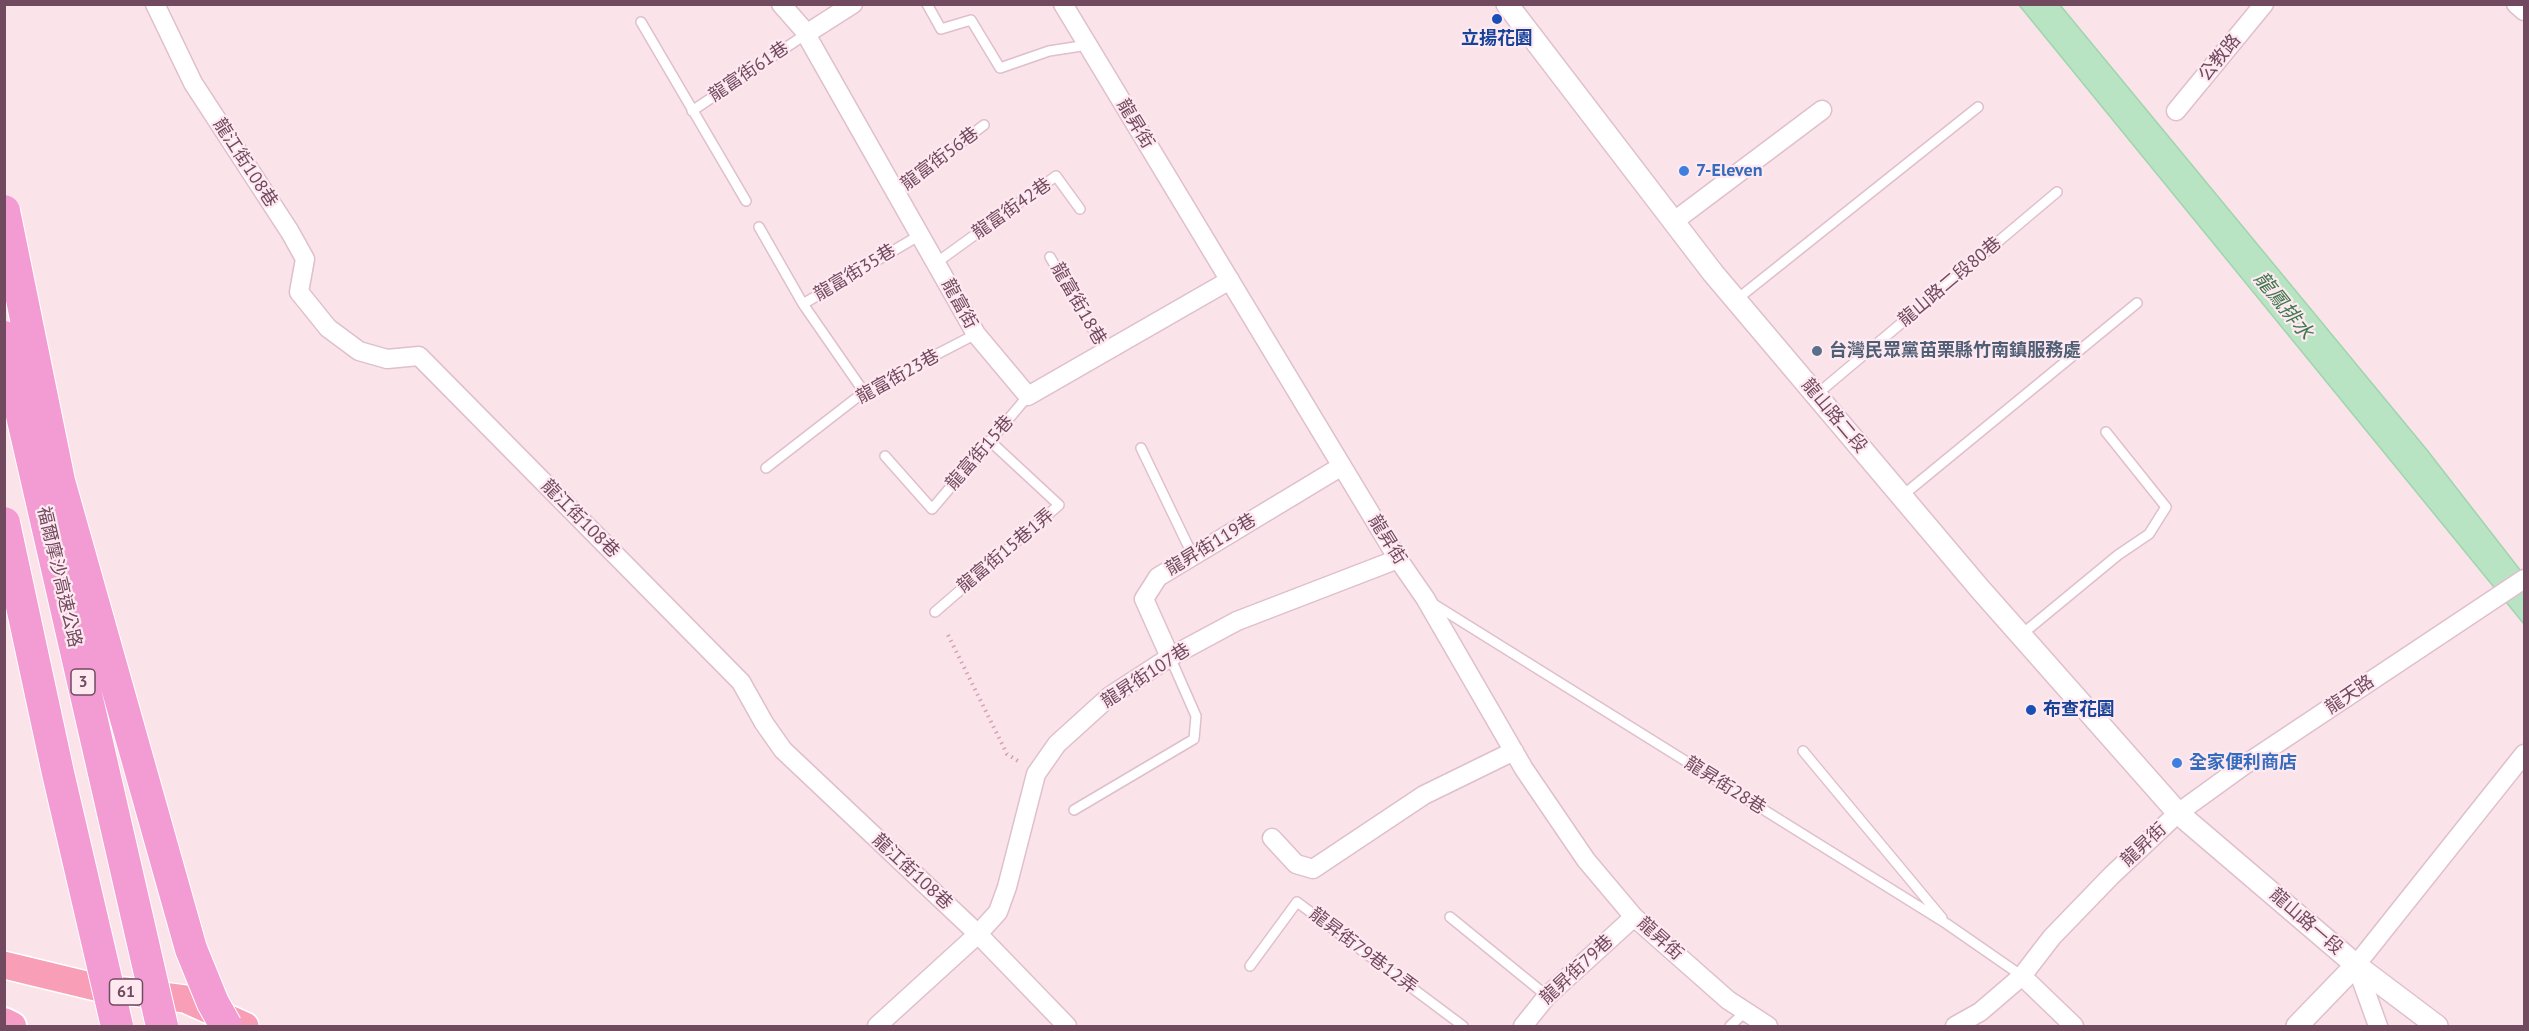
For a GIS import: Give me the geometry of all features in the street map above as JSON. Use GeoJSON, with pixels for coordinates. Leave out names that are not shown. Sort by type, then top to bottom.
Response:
{"type":"FeatureCollection","features":[{"type":"Feature","properties":{"kind":"highway"},"geometry":{"type":"LineString","coordinates":[[4,212],[59,481],[191,949],[213,1003],[226,1026]]}},
{"type":"Feature","properties":{"kind":"highway","name":"福爾摩沙高速公路"},"geometry":{"type":"LineString","coordinates":[[4,337],[162,1026]]}},
{"type":"Feature","properties":{"kind":"highway"},"geometry":{"type":"LineString","coordinates":[[4,523],[61,785],[117,1026]]}},
{"type":"Feature","properties":{"kind":"highway"},"geometry":{"type":"LineString","coordinates":[[4,1022],[12,1026]]}},
{"type":"Feature","properties":{"kind":"main road","name":"61"},"geometry":{"type":"LineString","coordinates":[[4,965],[95,987],[185,999],[245,1026]]}},
{"type":"Feature","properties":{"kind":"street","name":"龍江街108巷"},"geometry":{"type":"LineString","coordinates":[[155,4],[193,83],[290,232],[305,259],[299,292],[328,328],[359,351],[387,359],[419,356],[741,682],[764,723],[783,750],[978,934],[1067,1026]]}},
{"type":"Feature","properties":{"kind":"street","name":"龍富街"},"geometry":{"type":"LineString","coordinates":[[782,4],[806,34],[976,334],[1028,396]]}},
{"type":"Feature","properties":{"kind":"street"},"geometry":{"type":"LineString","coordinates":[[806,34],[853,4]]}},
{"type":"Feature","properties":{"kind":"street","name":"龍昇街"},"geometry":{"type":"LineString","coordinates":[[1063,4],[1398,560],[1425,598],[1514,751],[1586,860],[1634,917],[1744,1013],[1768,1026]]}},
{"type":"Feature","properties":{"kind":"street","name":"龍山路二段"},"geometry":{"type":"LineString","coordinates":[[1507,4],[1673,222],[1736,300],[2021,635],[2178,813]]}},
{"type":"Feature","properties":{"kind":"street","name":"公教路"},"geometry":{"type":"LineString","coordinates":[[2176,111],[2264,4]]}},
{"type":"Feature","properties":{"kind":"street"},"geometry":{"type":"LineString","coordinates":[[2516,4],[2524,11]]}},
{"type":"Feature","properties":{"kind":"street"},"geometry":{"type":"LineString","coordinates":[[1673,222],[1822,110]]}},
{"type":"Feature","properties":{"kind":"street"},"geometry":{"type":"LineString","coordinates":[[1028,396],[1230,280]]}},
{"type":"Feature","properties":{"kind":"street","name":"龍昇街119巷"},"geometry":{"type":"LineString","coordinates":[[1170,657],[1144,599],[1158,577],[1342,466]]}},
{"type":"Feature","properties":{"kind":"street","name":"龍昇街107巷"},"geometry":{"type":"LineString","coordinates":[[877,1026],[978,934],[998,912],[1007,887],[1036,774],[1057,744],[1110,696],[1170,657],[1237,621],[1398,560]]}},
{"type":"Feature","properties":{"kind":"street","name":"龍天路"},"geometry":{"type":"LineString","coordinates":[[2178,813],[2244,766],[2524,579]]}},
{"type":"Feature","properties":{"kind":"street"},"geometry":{"type":"LineString","coordinates":[[1272,838],[1296,864],[1313,869],[1424,795],[1514,751]]}},
{"type":"Feature","properties":{"kind":"street"},"geometry":{"type":"LineString","coordinates":[[2297,1026],[2356,965],[2524,754]]}},
{"type":"Feature","properties":{"kind":"street","name":"龍昇街"},"geometry":{"type":"LineString","coordinates":[[1956,1026],[1980,1012],[2022,976],[2052,937],[2112,875],[2178,813]]}},
{"type":"Feature","properties":{"kind":"street","name":"龍山路一段"},"geometry":{"type":"LineString","coordinates":[[2178,813],[2356,965],[2437,1026]]}},
{"type":"Feature","properties":{"kind":"street","name":"龍昇街79巷"},"geometry":{"type":"LineString","coordinates":[[1522,1026],[1547,996],[1634,917]]}},
{"type":"Feature","properties":{"kind":"street"},"geometry":{"type":"LineString","coordinates":[[2356,965],[2378,1026]]}},
{"type":"Feature","properties":{"kind":"street"},"geometry":{"type":"LineString","coordinates":[[2022,976],[2074,1026]]}},
{"type":"Feature","properties":{"kind":"lane"},"geometry":{"type":"LineString","coordinates":[[927,4],[940,29],[971,20],[1000,68],[1049,51],[1088,45]]}},
{"type":"Feature","properties":{"kind":"lane"},"geometry":{"type":"LineString","coordinates":[[641,22],[746,201]]}},
{"type":"Feature","properties":{"kind":"lane","name":"龍富街61巷"},"geometry":{"type":"LineString","coordinates":[[692,111],[806,34]]}},
{"type":"Feature","properties":{"kind":"lane"},"geometry":{"type":"LineString","coordinates":[[1736,300],[1978,107]]}},
{"type":"Feature","properties":{"kind":"lane","name":"龍富街56巷"},"geometry":{"type":"LineString","coordinates":[[896,192],[984,125]]}},
{"type":"Feature","properties":{"kind":"lane","name":"龍富街42巷"},"geometry":{"type":"LineString","coordinates":[[936,263],[1056,176],[1080,209]]}},
{"type":"Feature","properties":{"kind":"lane","name":"龍山路二段80巷"},"geometry":{"type":"LineString","coordinates":[[1816,395],[2057,192]]}},
{"type":"Feature","properties":{"kind":"lane","name":"龍富街35巷"},"geometry":{"type":"LineString","coordinates":[[759,227],[803,304],[920,235]]}},
{"type":"Feature","properties":{"kind":"lane","name":"龍富街18巷"},"geometry":{"type":"LineString","coordinates":[[1050,257],[1106,352]]}},
{"type":"Feature","properties":{"kind":"lane"},"geometry":{"type":"LineString","coordinates":[[1902,496],[2137,303]]}},
{"type":"Feature","properties":{"kind":"lane"},"geometry":{"type":"LineString","coordinates":[[803,304],[864,392]]}},
{"type":"Feature","properties":{"kind":"lane","name":"龍富街23巷"},"geometry":{"type":"LineString","coordinates":[[766,468],[864,392],[976,334]]}},
{"type":"Feature","properties":{"kind":"lane","name":"龍富街15巷"},"geometry":{"type":"LineString","coordinates":[[885,456],[932,509],[1028,396]]}},
{"type":"Feature","properties":{"kind":"lane"},"geometry":{"type":"LineString","coordinates":[[2021,635],[2118,555],[2149,534],[2166,507],[2106,432]]}},
{"type":"Feature","properties":{"kind":"lane","name":"龍富街15巷1弄"},"geometry":{"type":"LineString","coordinates":[[935,612],[1059,506],[990,441]]}},
{"type":"Feature","properties":{"kind":"lane"},"geometry":{"type":"LineString","coordinates":[[1141,448],[1192,556]]}},
{"type":"Feature","properties":{"kind":"lane","name":"龍昇街28巷"},"geometry":{"type":"LineString","coordinates":[[1425,598],[1947,924],[2022,976]]}},
{"type":"Feature","properties":{"kind":"lane"},"geometry":{"type":"LineString","coordinates":[[1074,810],[1194,739],[1196,716],[1170,657]]}},
{"type":"Feature","properties":{"kind":"lane"},"geometry":{"type":"LineString","coordinates":[[1803,751],[1947,924]]}},
{"type":"Feature","properties":{"kind":"lane","name":"龍昇街79巷12弄"},"geometry":{"type":"LineString","coordinates":[[1250,966],[1297,902],[1463,1026]]}},
{"type":"Feature","properties":{"kind":"lane"},"geometry":{"type":"LineString","coordinates":[[1450,917],[1547,996]]}},
{"type":"Feature","properties":{"kind":"lane"},"geometry":{"type":"LineString","coordinates":[[1730,1026],[1744,1013]]}},
{"type":"Feature","properties":{"kind":"path"},"geometry":{"type":"LineString","coordinates":[[948,635],[1007,754],[1036,774]]}},
{"type":"Feature","properties":{"kind":"water","name":"龍鳳排水"},"geometry":{"type":"Polygon","coordinates":[[[2019,5],[2060,5],[2427,450],[2524,575],[2524,624],[2019,5]]]}},
{"type":"Feature","properties":{"kind":"place","name":"立揚花園"},"geometry":{"type":"Point","coordinates":[1497,19]}},
{"type":"Feature","properties":{"kind":"place","name":"7-Eleven"},"geometry":{"type":"Point","coordinates":[1684,171]}},
{"type":"Feature","properties":{"kind":"place","name":"台灣民眾黨苗栗縣竹南鎮服務處"},"geometry":{"type":"Point","coordinates":[1817,351]}},
{"type":"Feature","properties":{"kind":"place","name":"布查花園"},"geometry":{"type":"Point","coordinates":[2031,710]}},
{"type":"Feature","properties":{"kind":"place","name":"全家便利商店"},"geometry":{"type":"Point","coordinates":[2177,763]}}]}
